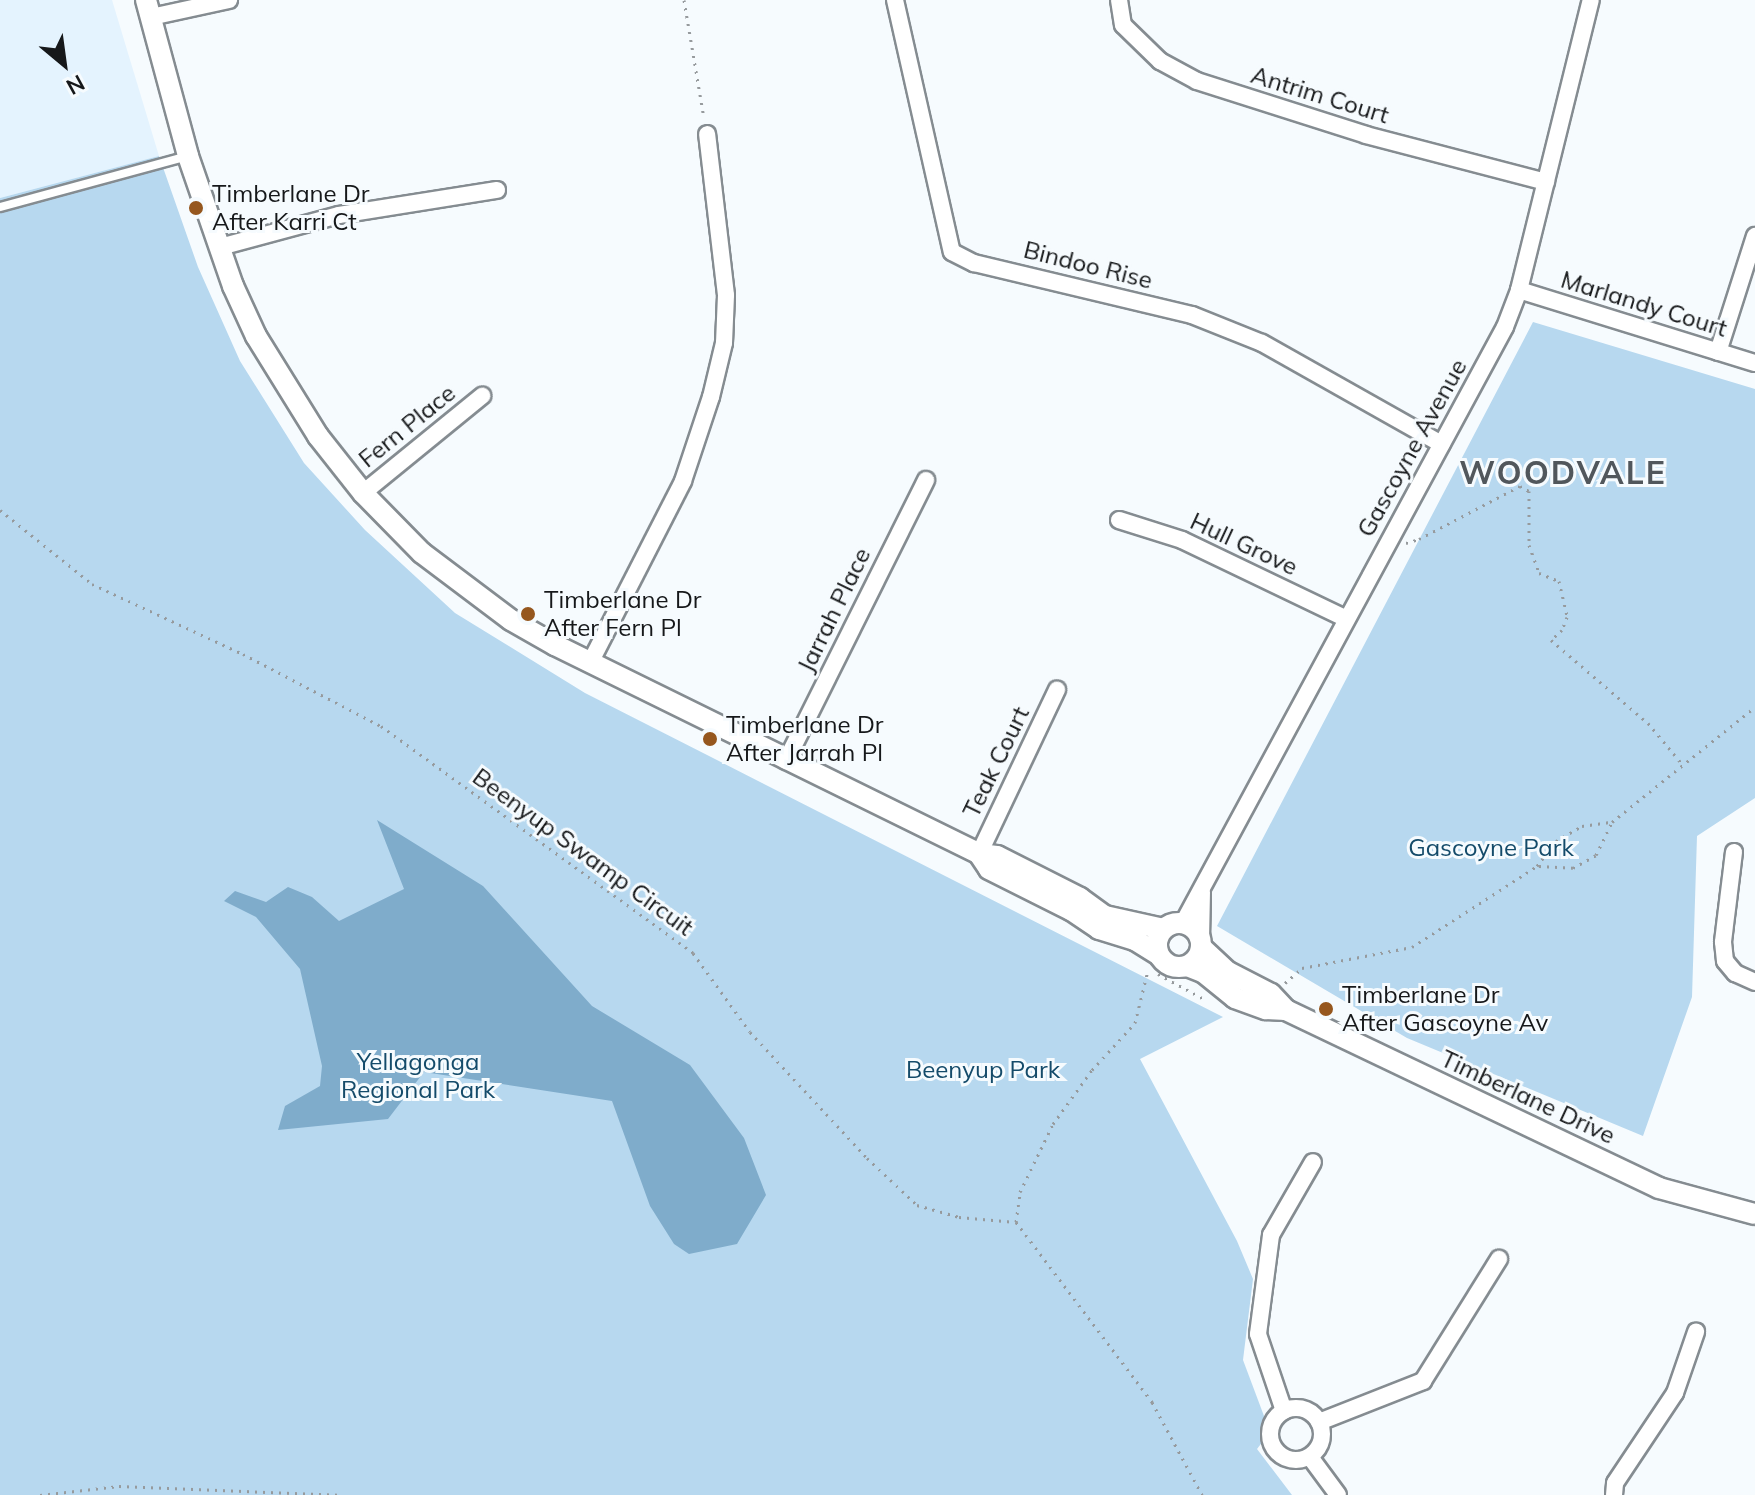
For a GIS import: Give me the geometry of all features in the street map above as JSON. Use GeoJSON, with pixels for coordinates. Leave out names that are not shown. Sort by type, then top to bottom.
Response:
{"type":"FeatureCollection","features":[{"type":"Feature","properties":{"kind":"street"},"geometry":{"type":"LineString","coordinates":[[229,0],[148,8],[188,156],[233,286],[278,376],[318,436],[363,493],[422,553],[511,620],[590,663],[979,854],[997,856],[1080,898],[1105,916],[1163,929],[1183,923],[1194,928],[1201,943],[1197,958],[1187,966],[1168,965],[1159,955],[1135,940],[1099,929],[1071,910],[989,869],[979,854]]}},
{"type":"Feature","properties":{"kind":"street","name":"Bindoo Rise"},"geometry":{"type":"LineString","coordinates":[[895,0],[952,252],[974,263],[1206,321],[1262,343],[1441,444]]}},
{"type":"Feature","properties":{"kind":"street","name":"Antrim Court"},"geometry":{"type":"LineString","coordinates":[[1119,0],[1123,25],[1160,61],[1197,81],[1366,135],[1546,182]]}},
{"type":"Feature","properties":{"kind":"street","name":"Gascoyne Avenue"},"geometry":{"type":"LineString","coordinates":[[1183,923],[1345,618],[1484,369],[1519,290],[1591,0]]}},
{"type":"Feature","properties":{"kind":"street"},"geometry":{"type":"LineString","coordinates":[[590,663],[683,481],[711,397],[724,343],[726,295],[707,134]]}},
{"type":"Feature","properties":{"kind":"street"},"geometry":{"type":"LineString","coordinates":[[220,247],[339,215],[497,190]]}},
{"type":"Feature","properties":{"kind":"street"},"geometry":{"type":"LineString","coordinates":[[1718,352],[1755,236]]}},
{"type":"Feature","properties":{"kind":"street","name":"Marlandy Court"},"geometry":{"type":"LineString","coordinates":[[1519,290],[1755,363]]}},
{"type":"Feature","properties":{"kind":"street","name":"Fern Place"},"geometry":{"type":"LineString","coordinates":[[363,493],[482,396]]}},
{"type":"Feature","properties":{"kind":"street","name":"Jarrah Place"},"geometry":{"type":"LineString","coordinates":[[786,761],[926,480]]}},
{"type":"Feature","properties":{"kind":"street","name":"Hull Grove"},"geometry":{"type":"LineString","coordinates":[[1119,520],[1182,540],[1345,618]]}},
{"type":"Feature","properties":{"kind":"street","name":"Teak Court"},"geometry":{"type":"LineString","coordinates":[[979,854],[1057,690]]}},
{"type":"Feature","properties":{"kind":"street"},"geometry":{"type":"LineString","coordinates":[[1734,852],[1723,942],[1725,961],[1735,973],[1755,982]]}},
{"type":"Feature","properties":{"kind":"street","name":"Gascoyne Avenue"},"geometry":{"type":"LineString","coordinates":[[1201,943],[1202,891]]}},
{"type":"Feature","properties":{"kind":"street"},"geometry":{"type":"LineString","coordinates":[[1159,955],[1157,942],[1163,929]]}},
{"type":"Feature","properties":{"kind":"street","name":"Timberlane Drive"},"geometry":{"type":"LineString","coordinates":[[1201,943],[1228,972],[1271,994],[1286,1010],[1659,1188],[1755,1214]]}},
{"type":"Feature","properties":{"kind":"street","name":"Timberlane Drive"},"geometry":{"type":"LineString","coordinates":[[1187,966],[1203,972],[1235,998],[1266,1009],[1286,1010]]}},
{"type":"Feature","properties":{"kind":"street"},"geometry":{"type":"LineString","coordinates":[[1284,1411],[1258,1334],[1271,1235],[1313,1162]]}},
{"type":"Feature","properties":{"kind":"street"},"geometry":{"type":"LineString","coordinates":[[1319,1422],[1423,1381],[1499,1259]]}},
{"type":"Feature","properties":{"kind":"street"},"geometry":{"type":"LineString","coordinates":[[1614,1495],[1615,1483],[1675,1393],[1696,1332]]}},
{"type":"Feature","properties":{"kind":"street"},"geometry":{"type":"LineString","coordinates":[[1302,1408],[1319,1422],[1322,1440],[1310,1457],[1301,1460],[1283,1457],[1271,1444],[1271,1426],[1284,1411],[1302,1408]]}},
{"type":"Feature","properties":{"kind":"street"},"geometry":{"type":"LineString","coordinates":[[1310,1457],[1338,1495]]}},
{"type":"Feature","properties":{"kind":"lane"},"geometry":{"type":"LineString","coordinates":[[0,207],[188,156]]}},
{"type":"Feature","properties":{"kind":"path"},"geometry":{"type":"LineString","coordinates":[[684,0],[707,134]]}},
{"type":"Feature","properties":{"kind":"path"},"geometry":{"type":"LineString","coordinates":[[1390,537],[1404,543],[1419,539],[1520,486],[1529,491],[1529,545],[1539,573],[1559,581],[1567,617],[1562,630],[1551,640],[1648,723],[1683,765]]}},
{"type":"Feature","properties":{"kind":"path","name":"Beenyup Swamp Circuit"},"geometry":{"type":"LineString","coordinates":[[0,510],[92,584],[243,654],[381,726],[693,953],[750,1032],[867,1158],[917,1205],[959,1217],[1016,1222]]}},
{"type":"Feature","properties":{"kind":"path"},"geometry":{"type":"LineString","coordinates":[[1537,866],[1573,868],[1596,855],[1612,822],[1755,707]]}},
{"type":"Feature","properties":{"kind":"path"},"geometry":{"type":"LineString","coordinates":[[1282,986],[1302,968],[1412,947],[1537,866],[1556,841],[1582,826],[1612,822]]}},
{"type":"Feature","properties":{"kind":"path"},"geometry":{"type":"LineString","coordinates":[[1202,1495],[1152,1402],[1016,1222],[1020,1192],[1053,1124],[1092,1070],[1135,1023],[1148,969],[1216,1005]]}},
{"type":"Feature","properties":{"kind":"path"},"geometry":{"type":"LineString","coordinates":[[40,1495],[119,1486],[339,1495]]}},
{"type":"Feature","properties":{"kind":"shaded area"},"geometry":{"type":"Polygon","coordinates":[[[0,0],[112,0],[159,156],[0,198],[0,0]]]}},
{"type":"Feature","properties":{"kind":"shaded area"},"geometry":{"type":"Polygon","coordinates":[[[377,820],[483,886],[592,1006],[690,1065],[744,1138],[766,1195],[737,1244],[689,1254],[674,1244],[650,1206],[612,1101],[424,1072],[388,1119],[278,1130],[285,1106],[320,1086],[322,1066],[300,969],[256,917],[224,901],[235,891],[266,902],[288,887],[312,897],[339,921],[404,889],[377,820]]]}},
{"type":"Feature","properties":{"kind":"green space","name":"Yellagonga Regional Park"},"geometry":{"type":"Polygon","coordinates":[[[159,156],[198,267],[240,361],[304,463],[365,530],[455,613],[585,693],[1223,1017],[1140,1059],[1237,1241],[1253,1279],[1243,1360],[1270,1432],[1257,1449],[1292,1495],[0,1495],[0,198],[159,156]]]}},
{"type":"Feature","properties":{"kind":"green space","name":"Gascoyne Park"},"geometry":{"type":"Polygon","coordinates":[[[1533,322],[1755,389],[1755,798],[1697,836],[1692,997],[1643,1136],[1407,1038],[1217,926],[1533,322]]]}},
{"type":"Feature","properties":{"kind":"place","name":"Timberlane Dr After Karri Ct"},"geometry":{"type":"Point","coordinates":[196,208]}},
{"type":"Feature","properties":{"kind":"place","name":"Timberlane Dr After Fern Pl"},"geometry":{"type":"Point","coordinates":[528,614]}},
{"type":"Feature","properties":{"kind":"place","name":"Timberlane Dr After Jarrah Pl"},"geometry":{"type":"Point","coordinates":[710,739]}},
{"type":"Feature","properties":{"kind":"place","name":"Timberlane Dr After Gascoyne Av"},"geometry":{"type":"Point","coordinates":[1326,1009]}},
{"type":"Feature","properties":{"kind":"district","name":"WOODVALE"},"geometry":{"type":"Point","coordinates":[1563,472]}},
{"type":"Feature","properties":{"kind":"park label","name":"Beenyup Park"},"geometry":{"type":"Point","coordinates":[983,1070]}}]}
